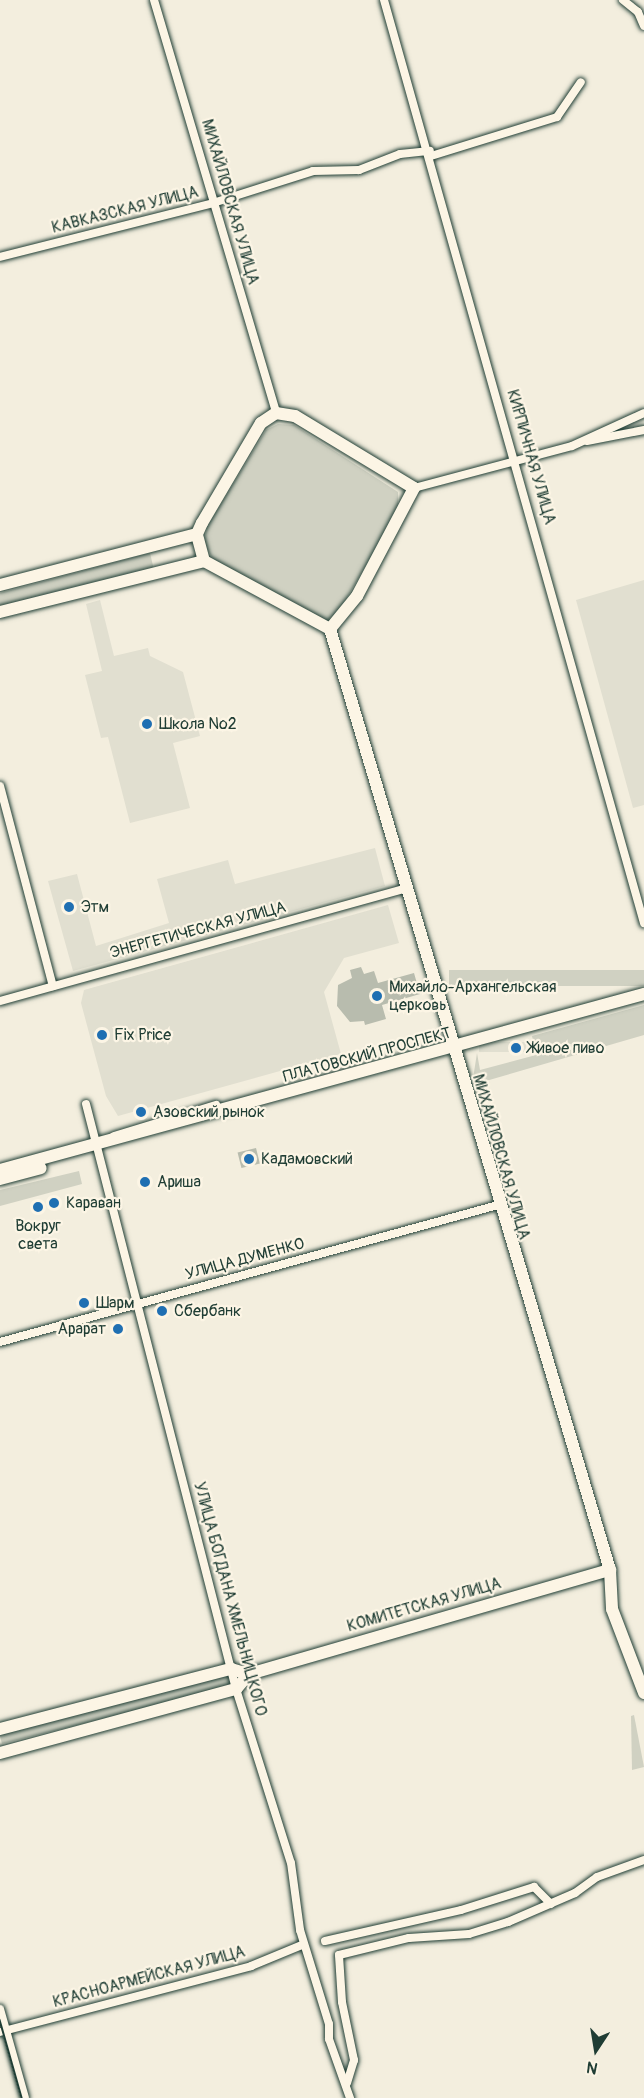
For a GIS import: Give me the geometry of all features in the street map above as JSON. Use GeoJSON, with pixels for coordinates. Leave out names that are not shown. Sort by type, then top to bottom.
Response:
{"type":"FeatureCollection","features":[{"type":"Feature","properties":{"kind":"street","name":"МИХАЙЛОВСКАЯ УЛИЦА"},"geometry":{"type":"LineString","coordinates":[[154,0],[276,413]]}},
{"type":"Feature","properties":{"kind":"street","name":"КИРПИЧНАЯ УЛИЦА"},"geometry":{"type":"LineString","coordinates":[[384,0],[430,153],[644,923]]}},
{"type":"Feature","properties":{"kind":"street"},"geometry":{"type":"LineString","coordinates":[[622,0],[638,12],[644,26]]}},
{"type":"Feature","properties":{"kind":"street","name":"КАВКАЗСКАЯ УЛИЦА"},"geometry":{"type":"LineString","coordinates":[[0,257],[213,203],[313,171],[359,170],[400,154],[430,153],[557,117],[581,82]]}},
{"type":"Feature","properties":{"kind":"street"},"geometry":{"type":"LineString","coordinates":[[204,561],[197,534],[261,423],[276,413],[295,416],[414,488],[578,443],[644,430]]}},
{"type":"Feature","properties":{"kind":"street"},"geometry":{"type":"LineString","coordinates":[[578,443],[644,413]]}},
{"type":"Feature","properties":{"kind":"street"},"geometry":{"type":"LineString","coordinates":[[0,612],[204,561],[330,629],[357,596],[414,488]]}},
{"type":"Feature","properties":{"kind":"street"},"geometry":{"type":"LineString","coordinates":[[0,585],[197,534]]}},
{"type":"Feature","properties":{"kind":"street","name":"МИХАЙЛОВСКАЯ УЛИЦА"},"geometry":{"type":"LineString","coordinates":[[330,629],[498,1205],[610,1570],[612,1609],[644,1693]]}},
{"type":"Feature","properties":{"kind":"street"},"geometry":{"type":"LineString","coordinates":[[0,786],[53,986]]}},
{"type":"Feature","properties":{"kind":"street","name":"ЭНЕРГЕТИЧЕСКАЯ УЛИЦА"},"geometry":{"type":"LineString","coordinates":[[0,1001],[405,889]]}},
{"type":"Feature","properties":{"kind":"street","name":"ПЛАТОВСКИЙ ПРОСПЕКТ"},"geometry":{"type":"LineString","coordinates":[[0,1170],[98,1146],[644,994]]}},
{"type":"Feature","properties":{"kind":"street","name":"УЛИЦА БОГДАНА ХМЕЛЬНИЦКОГО"},"geometry":{"type":"LineString","coordinates":[[86,1104],[236,1689],[291,1863],[304,1944],[329,2024],[329,2039],[351,2098]]}},
{"type":"Feature","properties":{"kind":"street","name":"ПЛАТОВСКИЙ ПРОСПЕКТ"},"geometry":{"type":"LineString","coordinates":[[0,1179],[98,1146]]}},
{"type":"Feature","properties":{"kind":"street","name":"УЛИЦА ДУМЕНКО"},"geometry":{"type":"LineString","coordinates":[[0,1342],[498,1205]]}},
{"type":"Feature","properties":{"kind":"street","name":"КОМИТЕТСКАЯ УЛИЦА"},"geometry":{"type":"LineString","coordinates":[[249,1674],[610,1570]]}},
{"type":"Feature","properties":{"kind":"street"},"geometry":{"type":"LineString","coordinates":[[0,1729],[231,1669],[249,1674],[236,1689],[0,1753]]}},
{"type":"Feature","properties":{"kind":"street"},"geometry":{"type":"LineString","coordinates":[[347,2083],[354,2060],[342,2002],[339,1955],[409,1938],[469,1934],[551,1904],[597,1876],[644,1860]]}},
{"type":"Feature","properties":{"kind":"street"},"geometry":{"type":"LineString","coordinates":[[325,1941],[461,1910],[534,1887],[551,1904]]}},
{"type":"Feature","properties":{"kind":"street","name":"КРАСНОАРМЕЙСКАЯ УЛИЦА"},"geometry":{"type":"LineString","coordinates":[[3,2032],[251,1966],[304,1944]]}},
{"type":"Feature","properties":{"kind":"street"},"geometry":{"type":"LineString","coordinates":[[0,2009],[3,2032],[25,2098]]}},
{"type":"Feature","properties":{"kind":"shaded area"},"geometry":{"type":"Polygon","coordinates":[[[278,424],[294,425],[398,492],[398,511],[339,611],[326,621],[215,562],[204,544],[207,527],[266,430],[278,424]]]}},
{"type":"Feature","properties":{"kind":"shaded area"},"geometry":{"type":"Polygon","coordinates":[[[150,553],[154,570],[0,607],[0,593],[150,553]]]}},
{"type":"Feature","properties":{"kind":"shaded area"},"geometry":{"type":"Polygon","coordinates":[[[644,580],[644,805],[633,808],[576,600],[644,580]]]}},
{"type":"Feature","properties":{"kind":"shaded area","name":"Школа №2"},"geometry":{"type":"Polygon","coordinates":[[[100,600],[114,656],[148,648],[150,656],[183,672],[200,736],[173,743],[190,808],[130,823],[108,737],[101,738],[85,675],[102,671],[86,604],[100,600]]]}},
{"type":"Feature","properties":{"kind":"shaded area"},"geometry":{"type":"Polygon","coordinates":[[[375,848],[385,886],[73,971],[48,881],[77,874],[96,946],[169,923],[157,879],[228,860],[235,884],[375,848]]]}},
{"type":"Feature","properties":{"kind":"shaded area","name":"Азовский рынок"},"geometry":{"type":"Polygon","coordinates":[[[388,905],[399,943],[344,958],[324,992],[341,1054],[118,1116],[106,1096],[81,1003],[84,990],[388,905]]]}},
{"type":"Feature","properties":{"kind":"shaded area"},"geometry":{"type":"Polygon","coordinates":[[[449,970],[644,970],[644,986],[449,986],[449,970]]]}},
{"type":"Feature","properties":{"kind":"shaded area"},"geometry":{"type":"Polygon","coordinates":[[[644,1005],[644,1035],[472,1085],[477,1053],[480,1070],[536,1055],[532,1036],[644,1005]]]}},
{"type":"Feature","properties":{"kind":"shaded area"},"geometry":{"type":"Polygon","coordinates":[[[479,1042],[526,1042],[526,1052],[479,1052],[479,1042]]]}},
{"type":"Feature","properties":{"kind":"shaded area"},"geometry":{"type":"Polygon","coordinates":[[[79,1171],[82,1184],[0,1206],[0,1190],[79,1171]]]}},
{"type":"Feature","properties":{"kind":"shaded area"},"geometry":{"type":"Polygon","coordinates":[[[228,1675],[231,1687],[2,1744],[0,1732],[228,1675]]]}},
{"type":"Feature","properties":{"kind":"shaded area"},"geometry":{"type":"Polygon","coordinates":[[[634,1715],[644,1767],[632,1770],[631,1716],[634,1715]]]}},
{"type":"Feature","properties":{"kind":"building","name":"Михайло-Архангельская церковь"},"geometry":{"type":"Polygon","coordinates":[[[361,967],[364,974],[374,971],[378,983],[414,973],[420,994],[382,1005],[386,1019],[365,1025],[364,1021],[350,1022],[337,1006],[338,985],[352,978],[350,970],[361,967]]]}},
{"type":"Feature","properties":{"kind":"building","name":"Кадамовский"},"geometry":{"type":"Polygon","coordinates":[[[256,1148],[260,1164],[241,1168],[238,1153],[256,1148]]]}},
{"type":"Feature","properties":{"kind":"tram line"},"geometry":{"type":"LineString","coordinates":[[0,2020],[22,2098]]}},
{"type":"Feature","properties":{"kind":"place","name":"Школа №2"},"geometry":{"type":"Point","coordinates":[147,724]}},
{"type":"Feature","properties":{"kind":"place","name":"Этм"},"geometry":{"type":"Point","coordinates":[69,907]}},
{"type":"Feature","properties":{"kind":"place","name":"Михайло-Архангельская церковь"},"geometry":{"type":"Point","coordinates":[377,996]}},
{"type":"Feature","properties":{"kind":"place","name":"Fix Price"},"geometry":{"type":"Point","coordinates":[102,1035]}},
{"type":"Feature","properties":{"kind":"place","name":"Живое пиво"},"geometry":{"type":"Point","coordinates":[516,1048]}},
{"type":"Feature","properties":{"kind":"place","name":"Азовский рынок"},"geometry":{"type":"Point","coordinates":[141,1112]}},
{"type":"Feature","properties":{"kind":"place","name":"Кадамовский"},"geometry":{"type":"Point","coordinates":[249,1159]}},
{"type":"Feature","properties":{"kind":"place","name":"Ариша"},"geometry":{"type":"Point","coordinates":[145,1182]}},
{"type":"Feature","properties":{"kind":"place","name":"Караван"},"geometry":{"type":"Point","coordinates":[54,1203]}},
{"type":"Feature","properties":{"kind":"place","name":"Вокруг света"},"geometry":{"type":"Point","coordinates":[38,1207]}},
{"type":"Feature","properties":{"kind":"place","name":"Шарм"},"geometry":{"type":"Point","coordinates":[84,1303]}},
{"type":"Feature","properties":{"kind":"place","name":"Сбербанк"},"geometry":{"type":"Point","coordinates":[162,1311]}},
{"type":"Feature","properties":{"kind":"place","name":"Арарат"},"geometry":{"type":"Point","coordinates":[118,1329]}}]}
